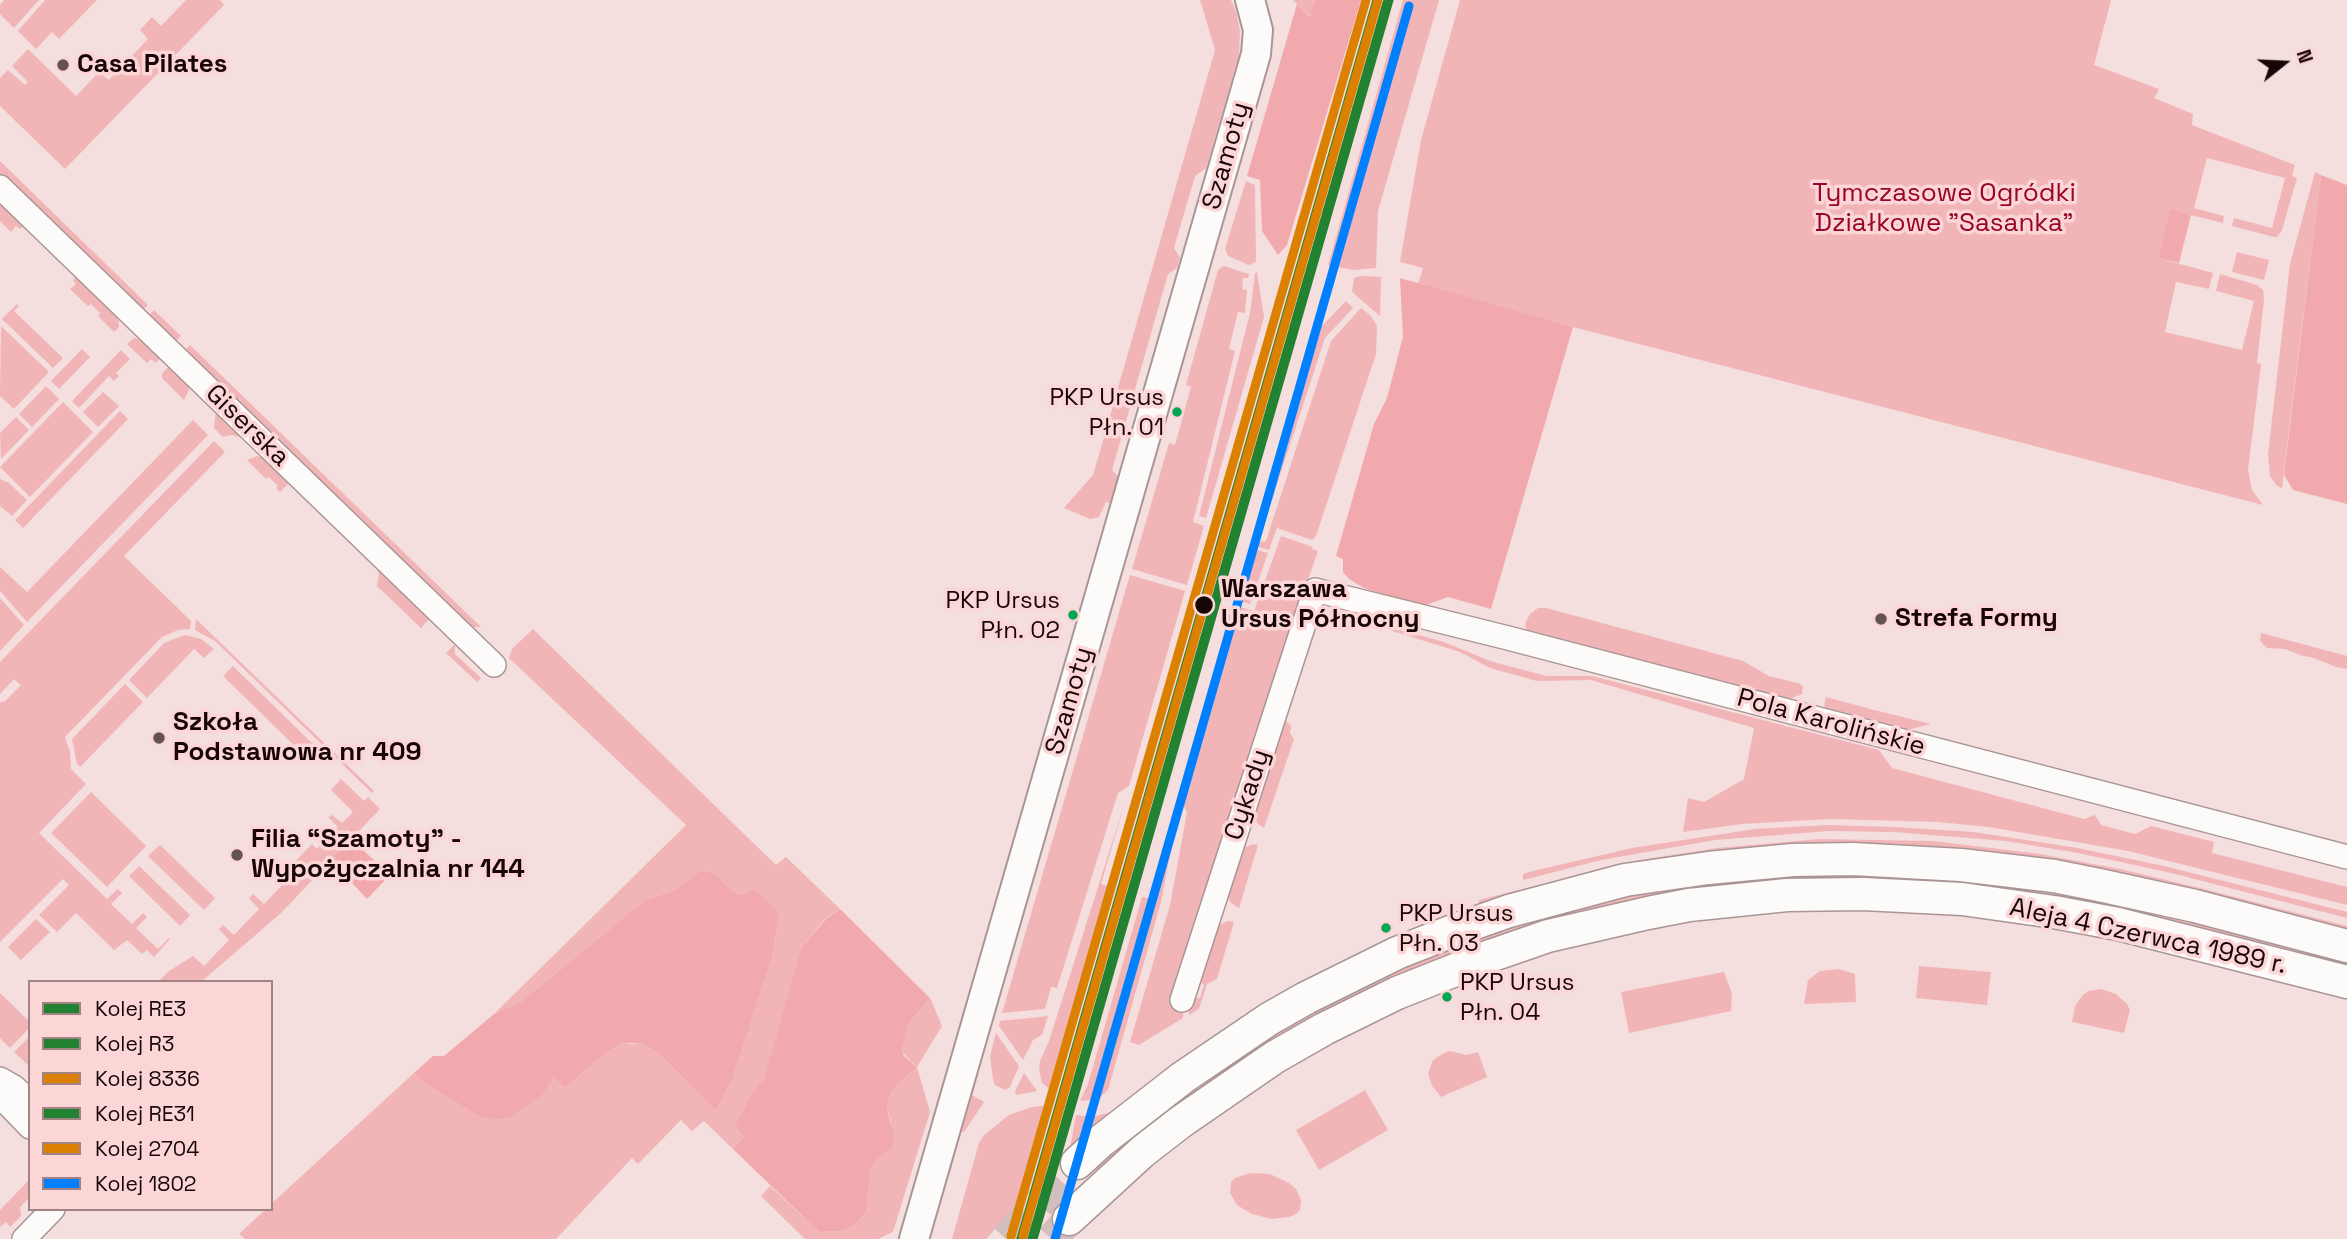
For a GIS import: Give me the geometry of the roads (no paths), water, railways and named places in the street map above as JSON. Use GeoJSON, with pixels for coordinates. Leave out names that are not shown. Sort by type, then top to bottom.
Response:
{"type":"FeatureCollection","features":[{"type":"Feature","properties":{"kind":"main road","name":"Aleja 4 Czerwca 1989 r."},"geometry":{"type":"LineString","coordinates":[[1077,1163],[1182,1078],[1258,1026],[1306,998],[1397,953],[1455,930],[1549,900],[1637,878],[1793,860],[1853,859],[1961,865],[2054,876],[2099,885],[2195,906],[2347,946]]}},
{"type":"Feature","properties":{"kind":"main road","name":"Aleja 4 Czerwca 1989 r."},"geometry":{"type":"LineString","coordinates":[[1069,1219],[1142,1152],[1182,1121],[1275,1056],[1324,1029],[1397,993],[1493,954],[1548,936],[1648,912],[1689,905],[1800,894],[1962,899],[2118,924],[2347,982]]}},
{"type":"Feature","properties":{"kind":"street","name":"Szamoty"},"geometry":{"type":"LineString","coordinates":[[914,1239],[1256,54],[1258,30],[1250,0]]}},
{"type":"Feature","properties":{"kind":"street","name":"Giserska"},"geometry":{"type":"LineString","coordinates":[[0,187],[494,665]]}},
{"type":"Feature","properties":{"kind":"street","name":"Pola Karolińskie"},"geometry":{"type":"LineString","coordinates":[[1315,590],[2347,857]]}},
{"type":"Feature","properties":{"kind":"street","name":"Cykady"},"geometry":{"type":"LineString","coordinates":[[1182,1000],[1315,590]]}},
{"type":"Feature","properties":{"kind":"street"},"geometry":{"type":"LineString","coordinates":[[0,1079],[28,1100]]}},
{"type":"Feature","properties":{"kind":"street"},"geometry":{"type":"LineString","coordinates":[[0,1096],[28,1125]]}},
{"type":"Feature","properties":{"kind":"street"},"geometry":{"type":"LineString","coordinates":[[24,1239],[51,1211]]}},
{"type":"Feature","properties":{"kind":"tunnel"},"geometry":{"type":"LineString","coordinates":[[1006,1239],[1077,1163]]}},
{"type":"Feature","properties":{"kind":"tunnel"},"geometry":{"type":"LineString","coordinates":[[1052,1239],[1069,1219]]}},
{"type":"Feature","properties":{"kind":"rail line","name":"8336"},"geometry":{"type":"LineString","coordinates":[[1011,1236],[1366,0]]}},
{"type":"Feature","properties":{"kind":"rail line","name":"RE3"},"geometry":{"type":"LineString","coordinates":[[1021,1239],[1377,0]]}},
{"type":"Feature","properties":{"kind":"rail line","name":"2704"},"geometry":{"type":"LineString","coordinates":[[1023,1236],[1378,0]]}},
{"type":"Feature","properties":{"kind":"rail line","name":"RE31"},"geometry":{"type":"LineString","coordinates":[[1033,1239],[1389,0]]}},
{"type":"Feature","properties":{"kind":"rail line","name":"R3"},"geometry":{"type":"LineString","coordinates":[[1032,1239],[1387,3]]}},
{"type":"Feature","properties":{"kind":"rail line","name":"1802"},"geometry":{"type":"LineString","coordinates":[[1055,1239],[1409,6]]}},
{"type":"Feature","properties":{"kind":"place","name":"Casa Pilates"},"geometry":{"type":"Point","coordinates":[63,65]}},
{"type":"Feature","properties":{"kind":"place","name":"PKP Ursus Płn. 01"},"geometry":{"type":"Point","coordinates":[1177,412]}},
{"type":"Feature","properties":{"kind":"place","name":"Warszawa Ursus Północny"},"geometry":{"type":"Point","coordinates":[1204,605]}},
{"type":"Feature","properties":{"kind":"place","name":"PKP Ursus Płn. 02"},"geometry":{"type":"Point","coordinates":[1073,615]}},
{"type":"Feature","properties":{"kind":"place","name":"Strefa Formy"},"geometry":{"type":"Point","coordinates":[1881,619]}},
{"type":"Feature","properties":{"kind":"place","name":"Szkoła Podstawowa nr 409"},"geometry":{"type":"Point","coordinates":[159,738]}},
{"type":"Feature","properties":{"kind":"place","name":"Filia “Szamoty” - Wypożyczalnia nr 144"},"geometry":{"type":"Point","coordinates":[237,855]}},
{"type":"Feature","properties":{"kind":"place","name":"PKP Ursus Płn. 03"},"geometry":{"type":"Point","coordinates":[1386,928]}},
{"type":"Feature","properties":{"kind":"place","name":"PKP Ursus Płn. 04"},"geometry":{"type":"Point","coordinates":[1447,997]}},
{"type":"Feature","properties":{"kind":"park label","name":"Tymczasowe Ogródki Działkowe \"Sasanka\""},"geometry":{"type":"Point","coordinates":[1944,209]}}]}
